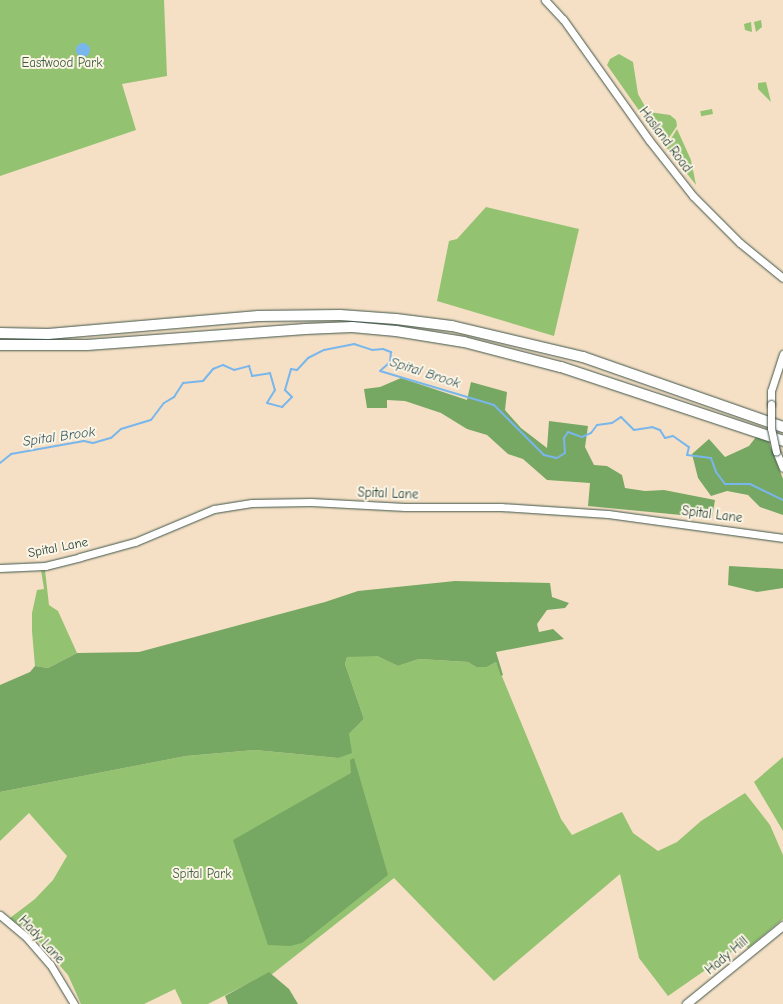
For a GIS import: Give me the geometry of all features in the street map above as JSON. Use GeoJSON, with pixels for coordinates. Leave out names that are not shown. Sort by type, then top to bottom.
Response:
{"type":"FeatureCollection","features":[{"type":"Feature","properties":{"kind":"highway"},"geometry":{"type":"LineString","coordinates":[[0,332],[48,334],[258,316],[340,315],[396,319],[452,326],[583,357],[783,427]]}},
{"type":"Feature","properties":{"kind":"highway"},"geometry":{"type":"LineString","coordinates":[[0,345],[87,345],[352,327],[410,333],[472,343],[561,367],[783,441]]}},
{"type":"Feature","properties":{"kind":"main road","name":"Hady Hill"},"geometry":{"type":"LineString","coordinates":[[687,1004],[783,926]]}},
{"type":"Feature","properties":{"kind":"street","name":"Hasland Road"},"geometry":{"type":"LineString","coordinates":[[545,0],[563,19],[649,140],[693,196],[740,242],[783,278]]}},
{"type":"Feature","properties":{"kind":"street"},"geometry":{"type":"LineString","coordinates":[[783,354],[771,392],[771,428],[776,451],[783,468]]}},
{"type":"Feature","properties":{"kind":"street","name":"Spital Lane"},"geometry":{"type":"LineString","coordinates":[[0,568],[44,566],[80,557],[135,542],[214,509],[252,503],[311,502],[405,507],[501,507],[608,514],[783,538]]}},
{"type":"Feature","properties":{"kind":"street","name":"Hady Lane"},"geometry":{"type":"LineString","coordinates":[[0,915],[27,938],[50,964],[74,1004]]}},
{"type":"Feature","properties":{"kind":"green space","name":"Eastwood Park"},"geometry":{"type":"Polygon","coordinates":[[[0,0],[164,0],[167,76],[122,84],[136,130],[0,176],[0,0]]]}},
{"type":"Feature","properties":{"kind":"green space"},"geometry":{"type":"Polygon","coordinates":[[[761,20],[762,27],[756,32],[754,22],[761,20]]]}},
{"type":"Feature","properties":{"kind":"green space"},"geometry":{"type":"Polygon","coordinates":[[[751,22],[752,32],[745,30],[744,24],[751,22]]]}},
{"type":"Feature","properties":{"kind":"green space"},"geometry":{"type":"Polygon","coordinates":[[[619,54],[633,62],[638,94],[647,110],[640,112],[607,65],[610,59],[619,54]]]}},
{"type":"Feature","properties":{"kind":"green space"},"geometry":{"type":"Polygon","coordinates":[[[766,82],[771,102],[758,89],[758,83],[766,82]]]}},
{"type":"Feature","properties":{"kind":"green space"},"geometry":{"type":"Polygon","coordinates":[[[712,109],[713,114],[701,116],[700,111],[712,109]]]}},
{"type":"Feature","properties":{"kind":"green space"},"geometry":{"type":"Polygon","coordinates":[[[649,112],[670,115],[676,120],[677,126],[664,145],[652,128],[649,112]]]}},
{"type":"Feature","properties":{"kind":"green space"},"geometry":{"type":"Polygon","coordinates":[[[677,129],[691,160],[696,185],[666,147],[677,129]]]}},
{"type":"Feature","properties":{"kind":"green space"},"geometry":{"type":"Polygon","coordinates":[[[486,207],[579,229],[554,336],[437,301],[449,241],[457,239],[486,207]]]}},
{"type":"Feature","properties":{"kind":"green space"},"geometry":{"type":"Polygon","coordinates":[[[401,378],[467,400],[471,382],[507,392],[505,410],[521,428],[547,448],[549,421],[588,426],[585,447],[594,465],[607,466],[622,475],[625,488],[645,491],[664,490],[715,500],[712,518],[588,506],[590,483],[547,480],[523,459],[508,454],[487,435],[467,429],[441,413],[405,401],[387,400],[387,408],[367,408],[364,389],[380,387],[401,378]]]}},
{"type":"Feature","properties":{"kind":"green space"},"geometry":{"type":"Polygon","coordinates":[[[756,437],[768,440],[783,479],[783,515],[760,507],[748,495],[727,491],[711,496],[698,478],[692,454],[709,439],[725,457],[749,446],[756,437]]]}},
{"type":"Feature","properties":{"kind":"green space"},"geometry":{"type":"Polygon","coordinates":[[[729,566],[783,569],[783,588],[757,592],[728,585],[729,566]]]}},
{"type":"Feature","properties":{"kind":"green space"},"geometry":{"type":"Polygon","coordinates":[[[41,570],[45,570],[49,605],[58,611],[77,653],[48,668],[35,666],[32,631],[32,613],[37,590],[44,589],[41,570]]]}},
{"type":"Feature","properties":{"kind":"green space"},"geometry":{"type":"Polygon","coordinates":[[[455,581],[550,583],[552,597],[569,603],[565,608],[547,610],[537,624],[539,632],[553,629],[564,639],[496,652],[503,675],[501,676],[496,662],[487,667],[476,667],[468,662],[419,659],[398,666],[377,656],[347,657],[345,664],[364,719],[349,734],[352,753],[338,758],[255,750],[186,756],[0,792],[0,685],[30,672],[35,666],[48,668],[77,653],[139,652],[325,602],[358,591],[455,581]]]}},
{"type":"Feature","properties":{"kind":"green space","name":"Spital Park"},"geometry":{"type":"Polygon","coordinates":[[[360,655],[377,656],[398,666],[419,659],[468,662],[476,667],[487,667],[496,662],[561,819],[572,835],[622,812],[633,833],[658,851],[677,842],[701,821],[745,793],[770,825],[783,855],[783,919],[748,948],[743,944],[668,996],[639,958],[620,874],[494,981],[394,878],[271,975],[269,973],[208,1004],[182,1004],[175,989],[144,1004],[81,1004],[68,975],[35,937],[10,918],[35,899],[53,880],[67,856],[29,813],[0,841],[0,792],[186,756],[255,750],[338,758],[349,734],[364,719],[345,664],[347,657],[360,655]]]}},
{"type":"Feature","properties":{"kind":"green space"},"geometry":{"type":"Polygon","coordinates":[[[783,757],[783,831],[754,782],[783,757]]]}},
{"type":"Feature","properties":{"kind":"green space"},"geometry":{"type":"Polygon","coordinates":[[[354,758],[388,875],[302,943],[290,946],[268,945],[233,840],[351,773],[350,760],[354,758]]]}},
{"type":"Feature","properties":{"kind":"green space"},"geometry":{"type":"Polygon","coordinates":[[[269,972],[289,989],[298,1004],[228,1004],[225,996],[269,972]]]}},
{"type":"Feature","properties":{"kind":"water"},"geometry":{"type":"Polygon","coordinates":[[[83,43],[88,45],[90,50],[88,55],[83,57],[78,55],[76,50],[78,45],[83,43]]]}},
{"type":"Feature","properties":{"kind":"waterway","name":"Spital Brook"},"geometry":{"type":"LineString","coordinates":[[0,463],[11,454],[84,441],[93,443],[111,438],[121,429],[151,420],[164,403],[174,397],[183,383],[203,381],[213,369],[223,365],[234,370],[249,366],[252,376],[270,373],[275,390],[267,403],[282,407],[292,397],[285,390],[291,369],[297,370],[308,358],[324,350],[354,344],[372,350],[383,349],[391,352],[390,362],[380,371],[494,405],[544,455],[557,458],[565,453],[564,438],[568,432],[582,437],[591,433],[597,425],[612,423],[621,417],[634,430],[652,427],[660,430],[665,438],[673,436],[689,447],[687,455],[711,458],[716,472],[725,484],[750,484],[783,500]]}}]}
